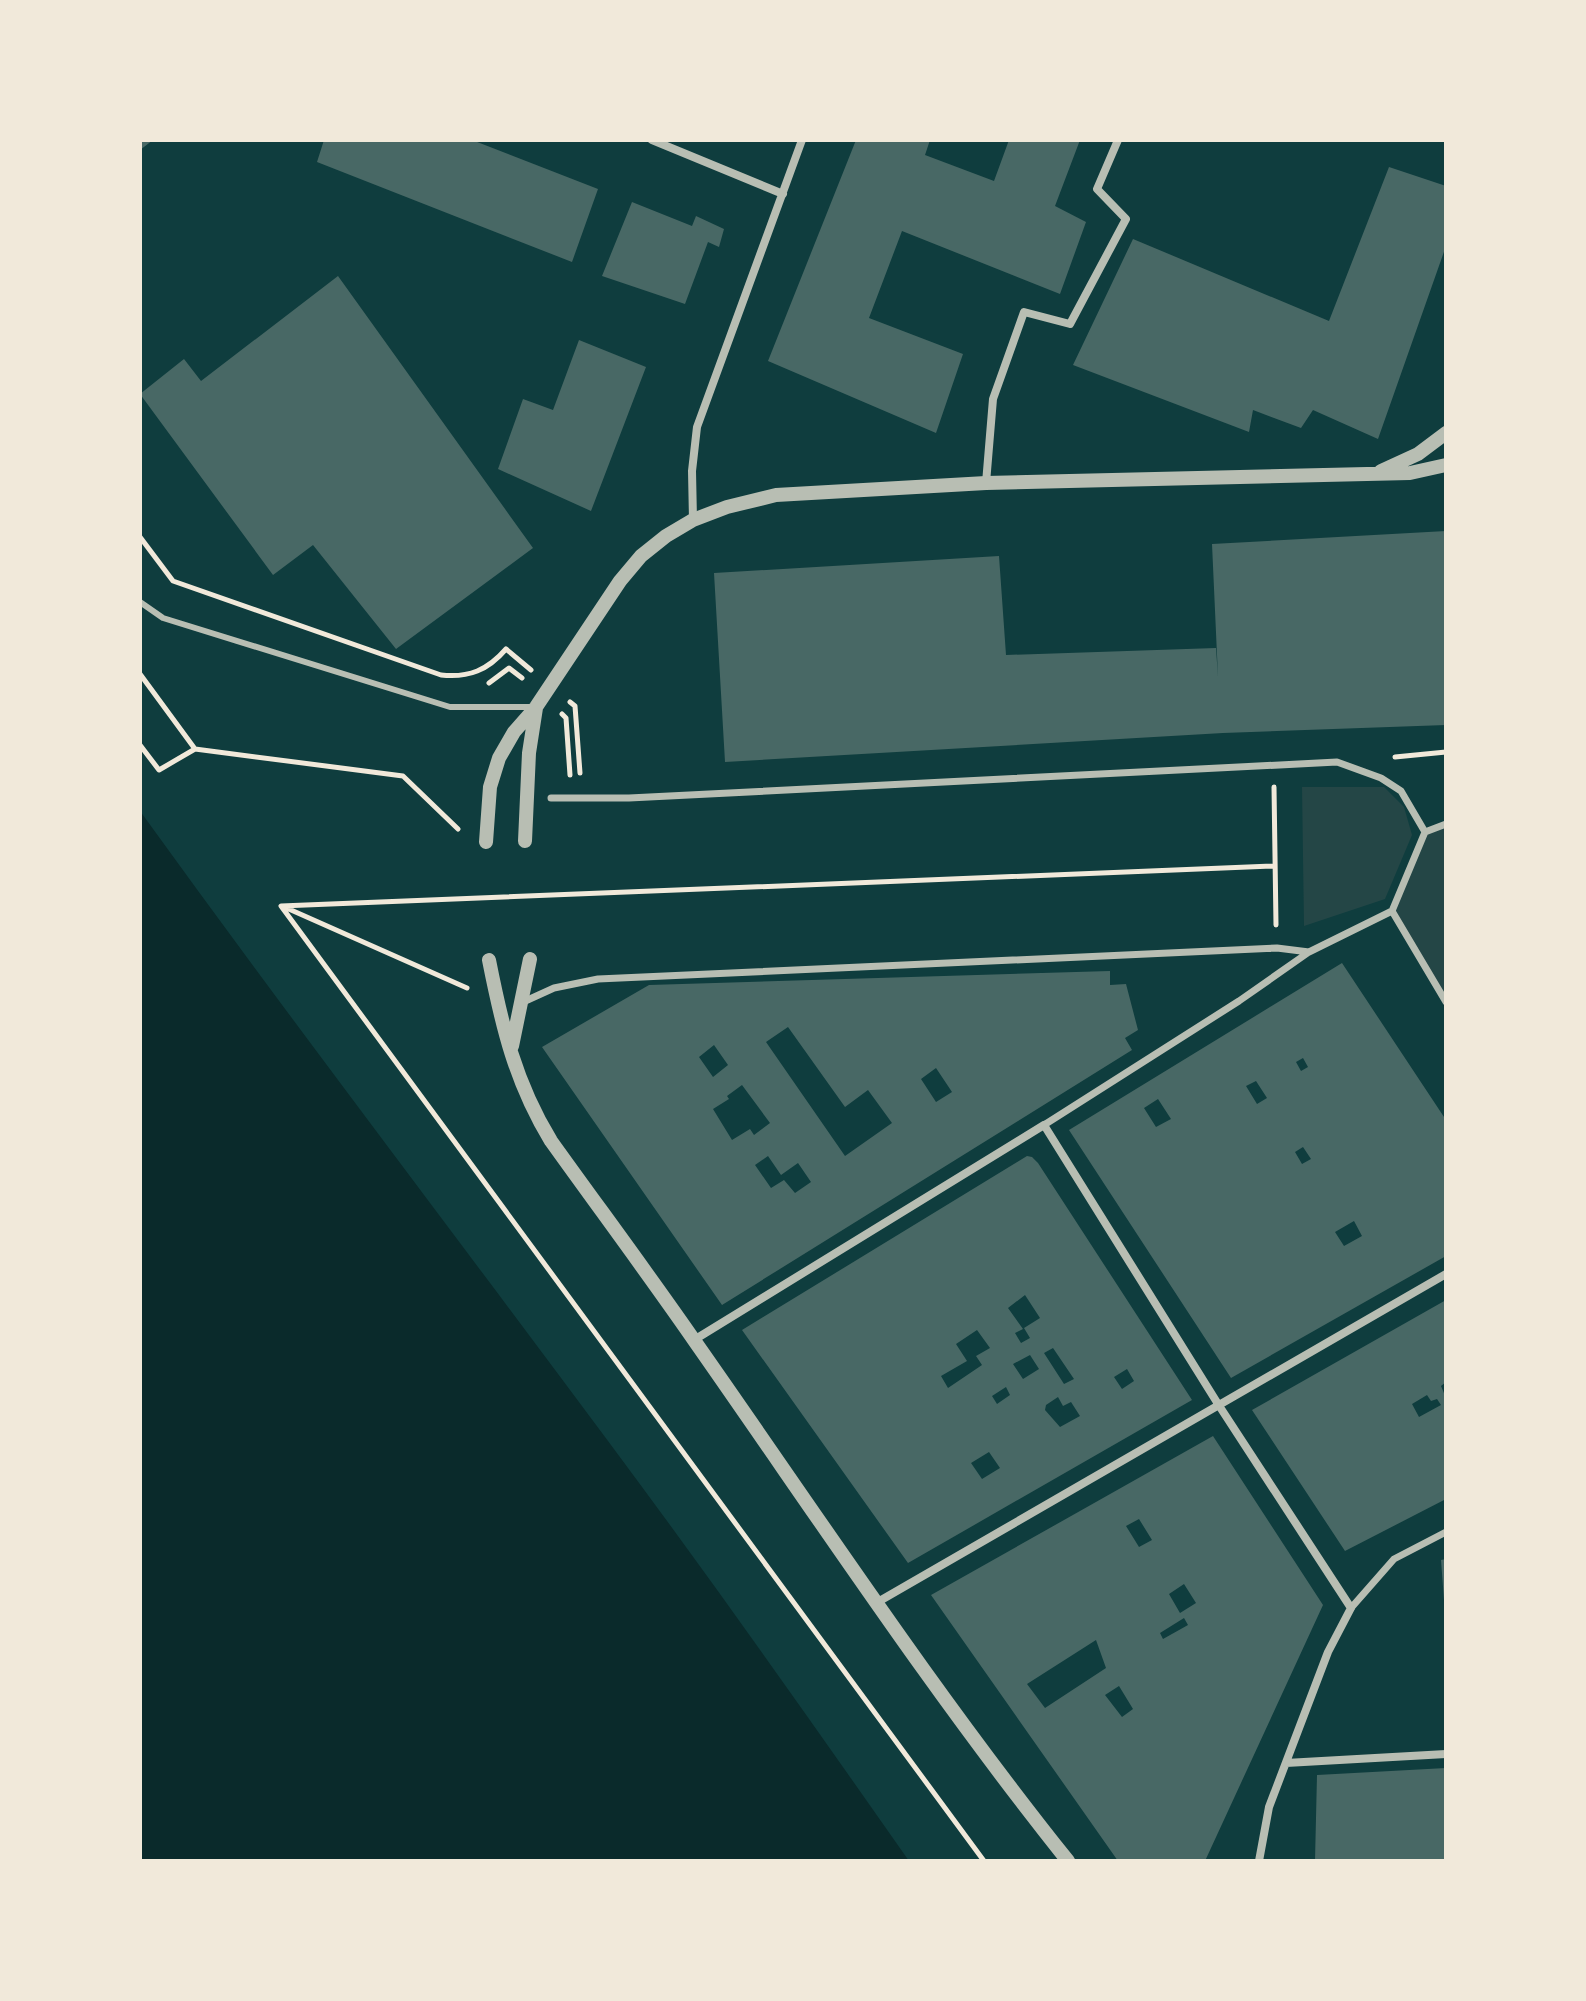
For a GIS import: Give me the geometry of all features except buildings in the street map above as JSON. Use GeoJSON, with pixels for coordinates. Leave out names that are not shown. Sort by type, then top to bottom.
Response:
{"type":"FeatureCollection","features":[{"type":"Feature","properties":{"kind":"street"},"geometry":{"type":"LineString","coordinates":[[652,140],[783,194]]}},
{"type":"Feature","properties":{"kind":"street"},"geometry":{"type":"LineString","coordinates":[[693,520],[692,471],[697,427],[802,140]]}},
{"type":"Feature","properties":{"kind":"street"},"geometry":{"type":"LineString","coordinates":[[986,483],[993,399],[1024,312],[1070,324],[1126,219],[1097,189],[1118,140]]}},
{"type":"Feature","properties":{"kind":"street"},"geometry":{"type":"LineString","coordinates":[[1377,473],[1418,454],[1446,433]]}},
{"type":"Feature","properties":{"kind":"street"},"geometry":{"type":"LineString","coordinates":[[486,842],[490,787],[499,758],[514,732],[543,696],[620,581],[641,556],[693,520],[727,507],[776,495],[986,483],[1410,473],[1446,465]]}},
{"type":"Feature","properties":{"kind":"street"},"geometry":{"type":"LineString","coordinates":[[525,841],[529,753],[543,696]]}},
{"type":"Feature","properties":{"kind":"street"},"geometry":{"type":"LineString","coordinates":[[551,798],[629,798],[1337,762],[1381,778],[1401,791],[1425,832]]}},
{"type":"Feature","properties":{"kind":"street"},"geometry":{"type":"LineString","coordinates":[[694,1340],[1044,1125],[1239,1001],[1309,952],[1392,911],[1425,832],[1446,824]]}},
{"type":"Feature","properties":{"kind":"street"},"geometry":{"type":"LineString","coordinates":[[1392,911],[1446,1002]]}},
{"type":"Feature","properties":{"kind":"street"},"geometry":{"type":"LineString","coordinates":[[519,1004],[554,988],[598,979],[1277,948],[1309,952]]}},
{"type":"Feature","properties":{"kind":"street"},"geometry":{"type":"LineString","coordinates":[[511,1050],[530,959]]}},
{"type":"Feature","properties":{"kind":"street"},"geometry":{"type":"LineString","coordinates":[[489,960],[518,1079],[551,1141],[694,1340],[876,1603],[1022,1804],[1068,1861]]}},
{"type":"Feature","properties":{"kind":"street"},"geometry":{"type":"LineString","coordinates":[[1044,1125],[1218,1404],[1351,1608]]}},
{"type":"Feature","properties":{"kind":"street"},"geometry":{"type":"LineString","coordinates":[[876,1603],[1446,1274]]}},
{"type":"Feature","properties":{"kind":"street"},"geometry":{"type":"LineString","coordinates":[[1259,1861],[1269,1807],[1328,1652],[1351,1608],[1394,1559],[1446,1532]]}},
{"type":"Feature","properties":{"kind":"street"},"geometry":{"type":"LineString","coordinates":[[1286,1763],[1446,1754]]}},
{"type":"Feature","properties":{"kind":"lane"},"geometry":{"type":"LineString","coordinates":[[140,602],[163,618],[450,707],[543,696]]}},
{"type":"Feature","properties":{"kind":"path"},"geometry":{"type":"LineString","coordinates":[[140,537],[173,581],[441,675],[473,674],[498,659],[506,649],[543,696],[575,706],[582,798]]}},
{"type":"Feature","properties":{"kind":"path"},"geometry":{"type":"LineString","coordinates":[[488,683],[509,668],[566,718],[571,798]]}},
{"type":"Feature","properties":{"kind":"path"},"geometry":{"type":"LineString","coordinates":[[408,672],[438,682]]}},
{"type":"Feature","properties":{"kind":"path"},"geometry":{"type":"LineString","coordinates":[[140,674],[195,749]]}},
{"type":"Feature","properties":{"kind":"path"},"geometry":{"type":"LineString","coordinates":[[140,745],[159,770],[195,749],[403,776],[463,834]]}},
{"type":"Feature","properties":{"kind":"path"},"geometry":{"type":"LineString","coordinates":[[1258,790],[1274,789]]}},
{"type":"Feature","properties":{"kind":"path"},"geometry":{"type":"LineString","coordinates":[[1274,801],[1276,914]]}},
{"type":"Feature","properties":{"kind":"path"},"geometry":{"type":"LineString","coordinates":[[281,906],[1275,866]]}},
{"type":"Feature","properties":{"kind":"path"},"geometry":{"type":"LineString","coordinates":[[281,906],[479,994]]}},
{"type":"Feature","properties":{"kind":"path"},"geometry":{"type":"LineString","coordinates":[[281,906],[984,1861]]}},
{"type":"Feature","properties":{"kind":"shaded area"},"geometry":{"type":"Polygon","coordinates":[[[1302,787],[1384,787],[1404,807],[1412,835],[1385,899],[1304,926],[1302,787]]]}},
{"type":"Feature","properties":{"kind":"shaded area"},"geometry":{"type":"Polygon","coordinates":[[[140,811],[646,1493],[909,1861],[140,1861],[140,811]]]}},
{"type":"Feature","properties":{"kind":"shaded area"},"geometry":{"type":"Polygon","coordinates":[[[1446,823],[1446,1002],[1392,911],[1425,832],[1446,823]]]}}]}
